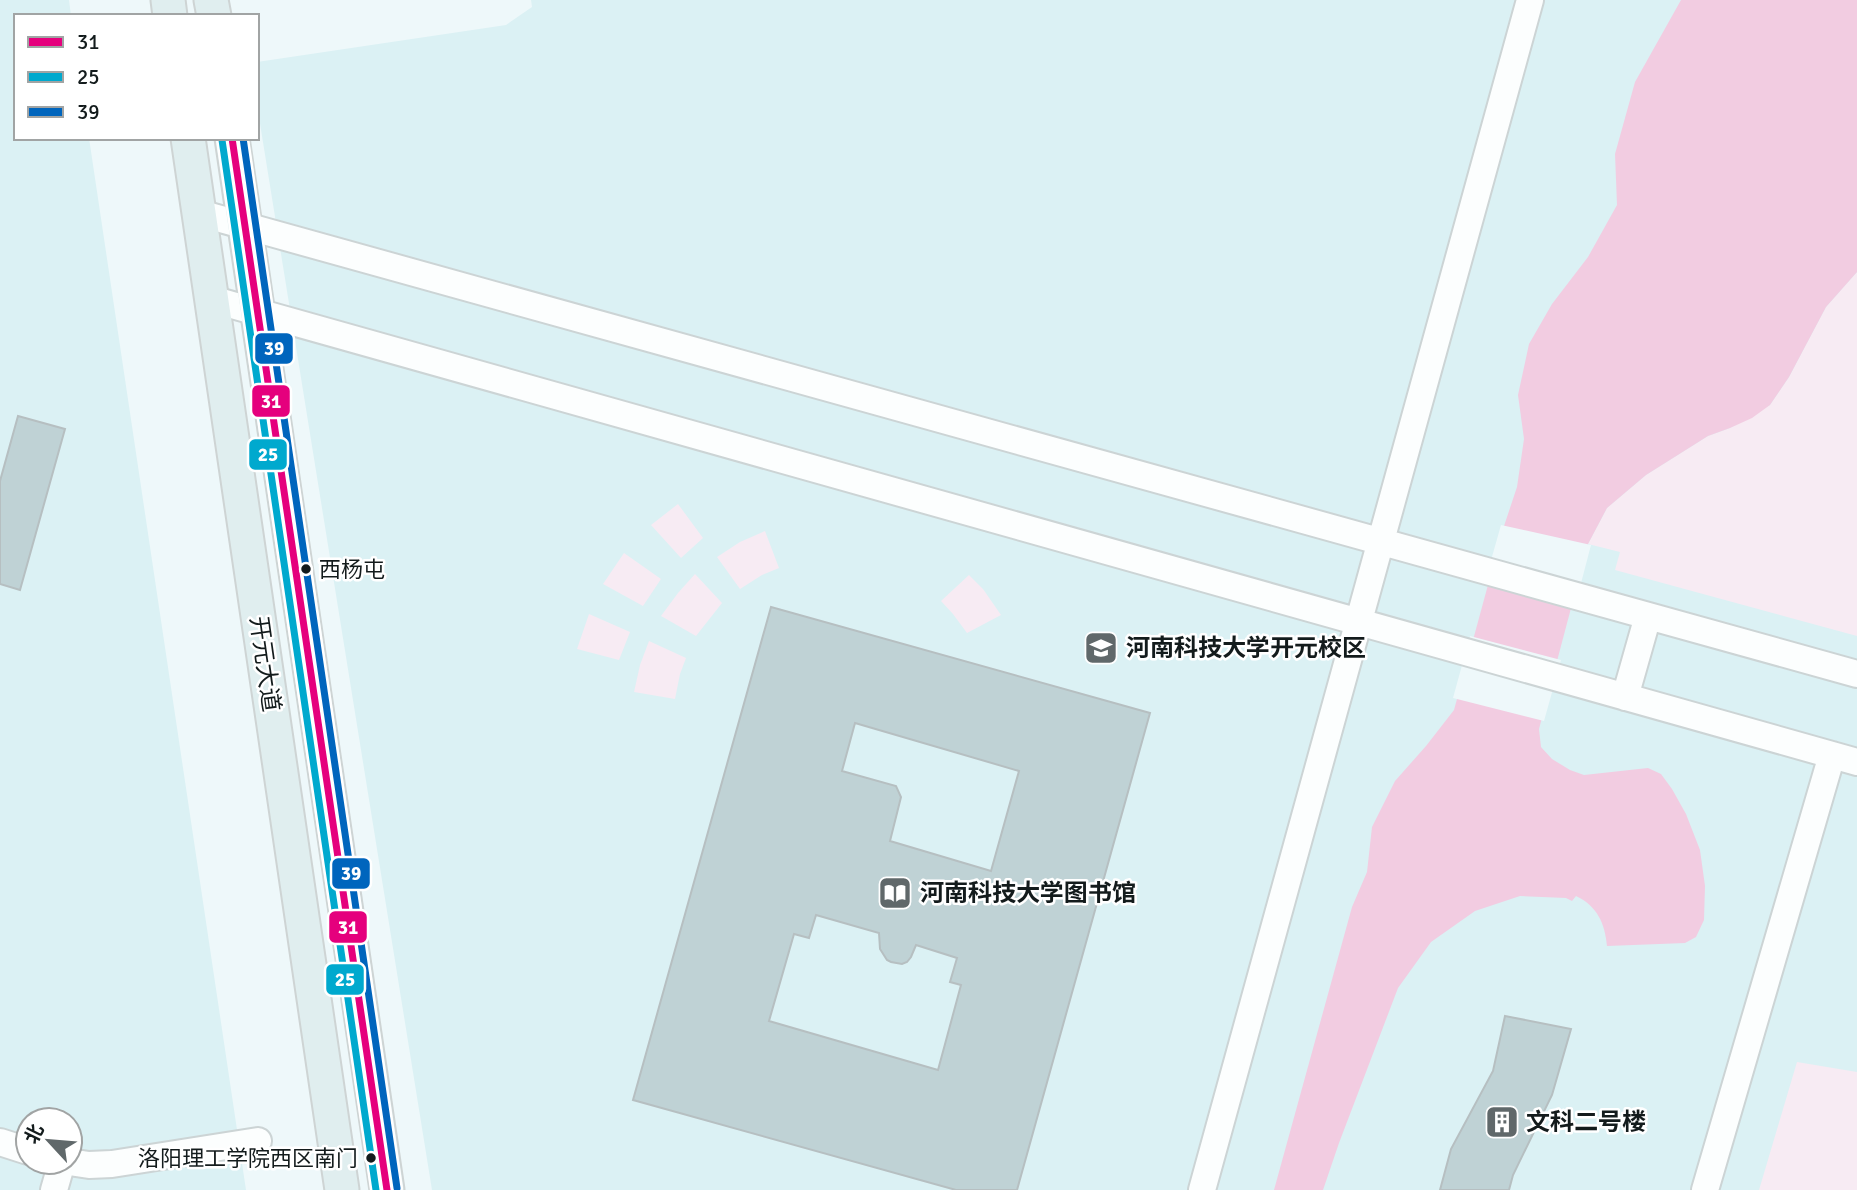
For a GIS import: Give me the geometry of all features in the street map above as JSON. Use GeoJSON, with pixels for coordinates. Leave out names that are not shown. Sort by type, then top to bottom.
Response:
{"type":"FeatureCollection","features":[{"type":"Feature","properties":{"kind":"main road","name":"开元大道"},"geometry":{"type":"LineString","coordinates":[[188,140],[342,1190]]}},
{"type":"Feature","properties":{"kind":"main road","name":"开元大道"},"geometry":{"type":"LineString","coordinates":[[232,140],[387,1190]]}},
{"type":"Feature","properties":{"kind":"lane"},"geometry":{"type":"LineString","coordinates":[[1202,1190],[1530,0]]}},
{"type":"Feature","properties":{"kind":"lane"},"geometry":{"type":"LineString","coordinates":[[199,213],[1857,674]]}},
{"type":"Feature","properties":{"kind":"lane"},"geometry":{"type":"LineString","coordinates":[[211,299],[1845,759],[1705,1190]]}},
{"type":"Feature","properties":{"kind":"lane"},"geometry":{"type":"LineString","coordinates":[[1625,697],[1648,616]]}},
{"type":"Feature","properties":{"kind":"lane"},"geometry":{"type":"LineString","coordinates":[[84,1164],[112,1164],[258,1141]]}},
{"type":"Feature","properties":{"kind":"shaded area"},"geometry":{"type":"Polygon","coordinates":[[[0,0],[69,0],[71,14],[14,14],[14,140],[89,140],[246,1190],[0,1190],[0,0]]]}},
{"type":"Feature","properties":{"kind":"shaded area","name":"河南科技大学开元校区"},"geometry":{"type":"Polygon","coordinates":[[[531,0],[1857,0],[1857,1190],[432,1190],[259,117],[259,62],[506,25],[532,7],[531,0]]]}},
{"type":"Feature","properties":{"kind":"shaded area"},"geometry":{"type":"Polygon","coordinates":[[[1681,0],[1857,0],[1857,272],[1826,307],[1789,377],[1770,405],[1752,418],[1708,436],[1646,475],[1607,508],[1588,544],[1539,729],[1541,747],[1552,759],[1570,770],[1584,775],[1648,768],[1661,774],[1686,814],[1700,850],[1705,886],[1704,920],[1696,937],[1685,943],[1607,946],[1599,916],[1576,896],[1572,901],[1566,898],[1520,896],[1475,911],[1431,942],[1398,988],[1323,1190],[1274,1190],[1352,907],[1367,872],[1372,827],[1395,781],[1454,710],[1517,487],[1524,439],[1518,395],[1529,344],[1552,304],[1588,257],[1617,205],[1615,154],[1635,82],[1681,0]]]}},
{"type":"Feature","properties":{"kind":"shaded area"},"geometry":{"type":"Polygon","coordinates":[[[1857,272],[1857,636],[1615,570],[1620,552],[1588,544],[1607,508],[1646,475],[1708,436],[1730,428],[1770,405],[1789,377],[1826,307],[1857,272]]]}},
{"type":"Feature","properties":{"kind":"shaded area"},"geometry":{"type":"Polygon","coordinates":[[[678,504],[703,538],[681,558],[651,525],[678,504]]]}},
{"type":"Feature","properties":{"kind":"shaded area"},"geometry":{"type":"Polygon","coordinates":[[[765,531],[779,568],[740,589],[717,557],[740,542],[765,531]]]}},
{"type":"Feature","properties":{"kind":"shaded area"},"geometry":{"type":"Polygon","coordinates":[[[624,553],[661,579],[643,606],[603,584],[624,553]]]}},
{"type":"Feature","properties":{"kind":"shaded area"},"geometry":{"type":"Polygon","coordinates":[[[695,574],[722,603],[696,636],[661,616],[695,574]]]}},
{"type":"Feature","properties":{"kind":"shaded area"},"geometry":{"type":"Polygon","coordinates":[[[969,575],[983,589],[1001,615],[967,633],[941,601],[969,575]]]}},
{"type":"Feature","properties":{"kind":"shaded area"},"geometry":{"type":"Polygon","coordinates":[[[589,614],[630,632],[619,660],[577,649],[589,614]]]}},
{"type":"Feature","properties":{"kind":"shaded area"},"geometry":{"type":"Polygon","coordinates":[[[649,641],[686,658],[675,699],[634,692],[649,641]]]}},
{"type":"Feature","properties":{"kind":"shaded area"},"geometry":{"type":"Polygon","coordinates":[[[1797,1062],[1857,1072],[1857,1190],[1759,1190],[1797,1062]]]}},
{"type":"Feature","properties":{"kind":"pier"},"geometry":{"type":"Polygon","coordinates":[[[1501,525],[1591,545],[1574,610],[1484,585],[1501,525]]]}},
{"type":"Feature","properties":{"kind":"pier"},"geometry":{"type":"Polygon","coordinates":[[[1470,636],[1561,660],[1544,721],[1453,698],[1470,636]]]}},
{"type":"Feature","properties":{"kind":"building"},"geometry":{"type":"Polygon","coordinates":[[[18,416],[65,429],[20,590],[0,584],[0,481],[18,416]]]}},
{"type":"Feature","properties":{"kind":"building","name":"河南科技大学图书馆"},"geometry":{"type":"Polygon","coordinates":[[[771,607],[1150,713],[1017,1190],[956,1190],[633,1100],[771,607]],[[855,723],[842,771],[896,786],[901,797],[890,841],[991,871],[1019,771],[855,723]],[[816,915],[809,938],[794,934],[769,1021],[938,1070],[961,985],[950,982],[957,958],[916,945],[907,962],[891,962],[880,949],[879,933],[816,915]]]}},
{"type":"Feature","properties":{"kind":"building","name":"文科二号楼"},"geometry":{"type":"Polygon","coordinates":[[[1505,1016],[1571,1029],[1552,1095],[1513,1175],[1509,1190],[1440,1190],[1451,1149],[1493,1071],[1505,1016]]]}},
{"type":"Feature","properties":{"kind":"transit line","name":"25"},"geometry":{"type":"LineString","coordinates":[[222,140],[376,1190]]}},
{"type":"Feature","properties":{"kind":"transit line","name":"31"},"geometry":{"type":"LineString","coordinates":[[232,140],[387,1190]]}},
{"type":"Feature","properties":{"kind":"transit line","name":"39"},"geometry":{"type":"LineString","coordinates":[[243,140],[397,1188]]}},
{"type":"Feature","properties":{"kind":"place","name":"西杨屯"},"geometry":{"type":"Point","coordinates":[306,569]}},
{"type":"Feature","properties":{"kind":"place","name":"河南科技大学开元校区"},"geometry":{"type":"Point","coordinates":[1101,648]}},
{"type":"Feature","properties":{"kind":"place","name":"河南科技大学图书馆"},"geometry":{"type":"Point","coordinates":[895,893]}},
{"type":"Feature","properties":{"kind":"place","name":"文科二号楼"},"geometry":{"type":"Point","coordinates":[1502,1122]}},
{"type":"Feature","properties":{"kind":"place","name":"洛阳理工学院西区南门"},"geometry":{"type":"Point","coordinates":[371,1158]}}]}
